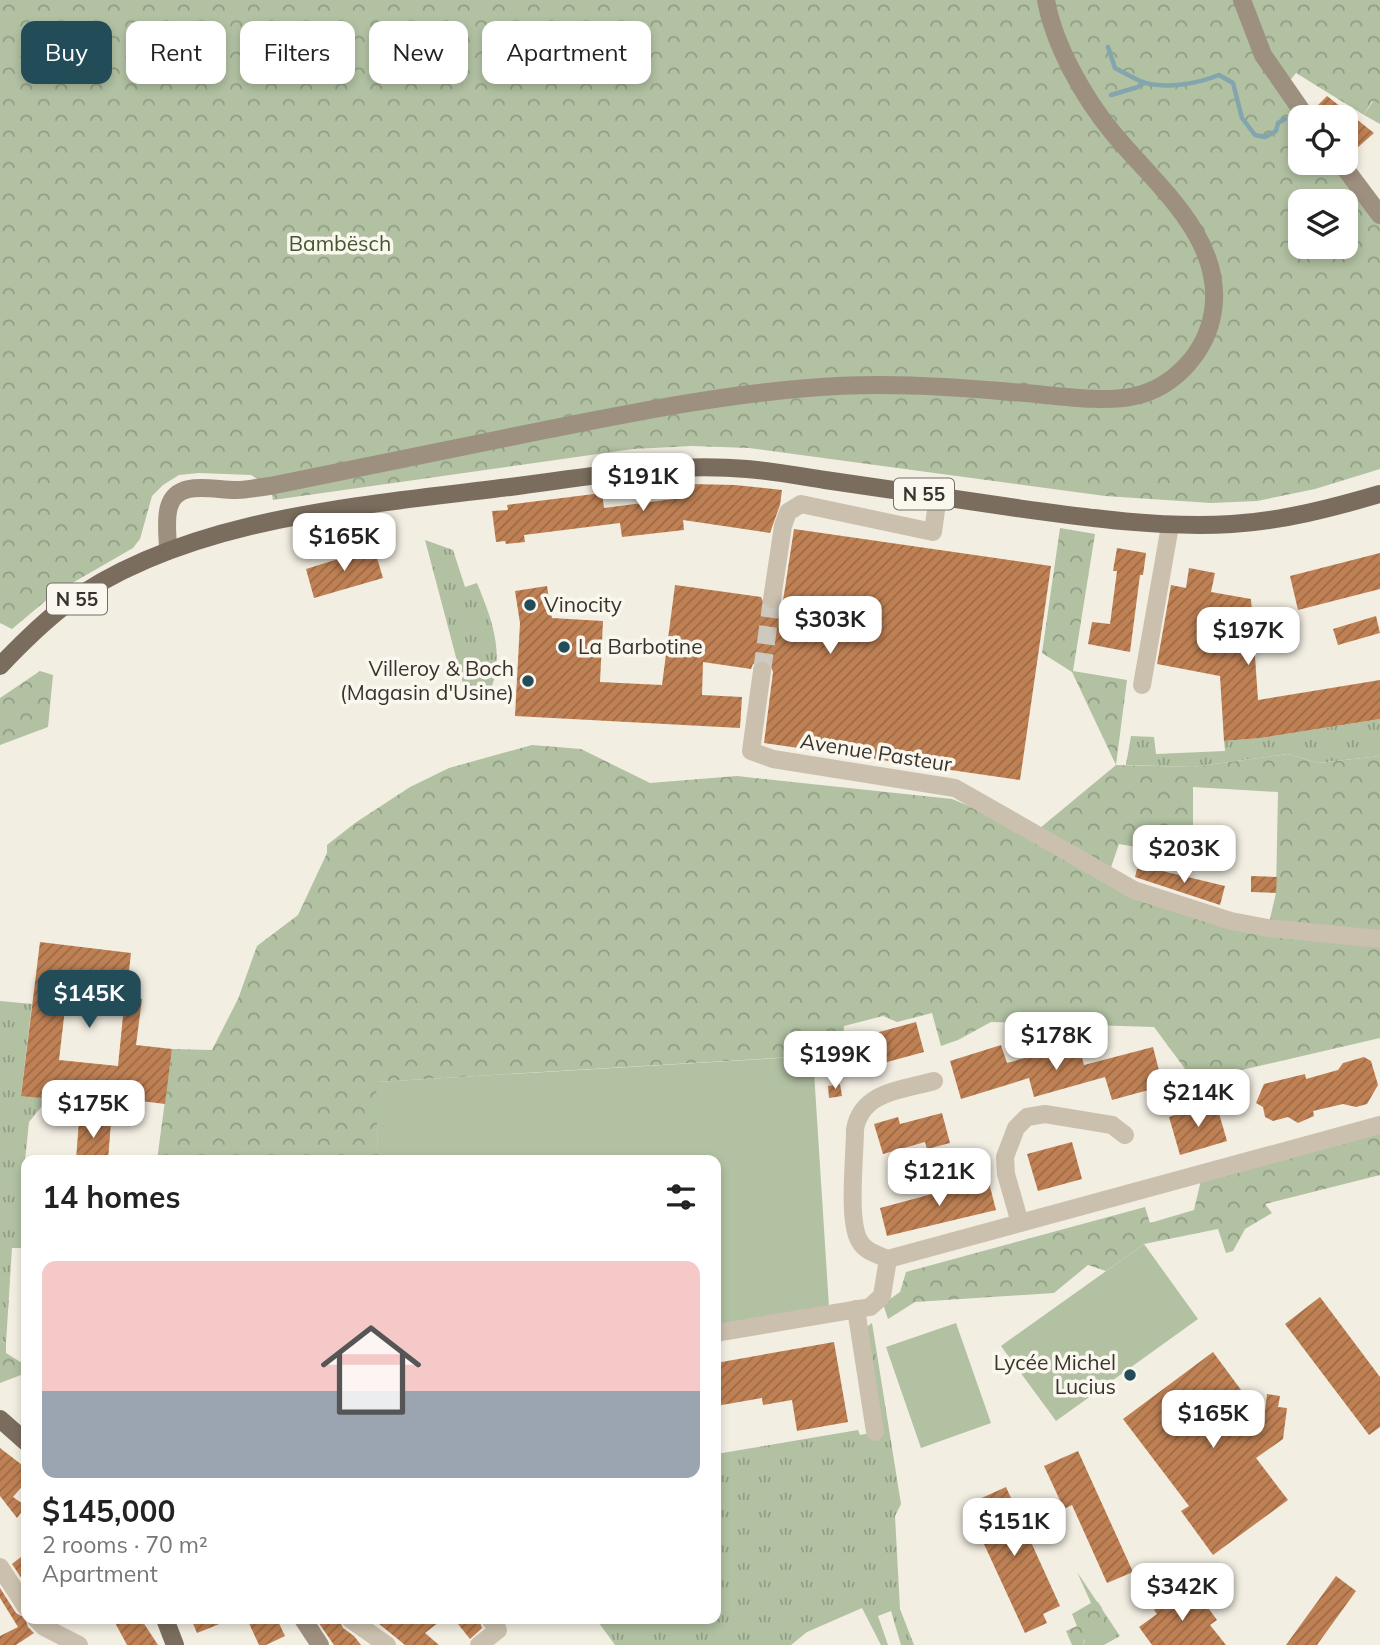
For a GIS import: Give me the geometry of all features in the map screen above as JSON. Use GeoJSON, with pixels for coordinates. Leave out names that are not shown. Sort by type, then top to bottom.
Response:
{"type":"FeatureCollection","features":[{"type":"Feature","properties":{"kind":"main road"},"geometry":{"type":"LineString","coordinates":[[169,551],[169,506],[174,496],[183,490],[198,487],[237,490],[270,486],[683,402],[807,388],[879,384],[1105,399],[1135,397],[1162,386],[1189,364],[1206,339],[1214,310],[1213,276],[1205,247],[1160,184],[1111,131],[1081,86],[1066,60],[1046,0]]}},
{"type":"Feature","properties":{"kind":"main road"},"geometry":{"type":"LineString","coordinates":[[1242,0],[1263,55],[1297,105]]}},
{"type":"Feature","properties":{"kind":"main road"},"geometry":{"type":"LineString","coordinates":[[1349,175],[1380,215]]}},
{"type":"Feature","properties":{"kind":"main road","name":"N 55"},"geometry":{"type":"LineString","coordinates":[[0,666],[21,643],[65,606],[114,577],[169,551],[250,526],[640,470],[746,469],[1097,519],[1170,526],[1269,520],[1380,494]]}},
{"type":"Feature","properties":{"kind":"main road"},"geometry":{"type":"LineString","coordinates":[[0,1419],[21,1437]]}},
{"type":"Feature","properties":{"kind":"main road"},"geometry":{"type":"LineString","coordinates":[[167,1624],[176,1645]]}},
{"type":"Feature","properties":{"kind":"main road"},"geometry":{"type":"LineString","coordinates":[[306,1624],[320,1645]]}},
{"type":"Feature","properties":{"kind":"street"},"geometry":{"type":"LineString","coordinates":[[772,599],[783,526],[788,512],[801,504],[816,506],[933,532],[938,496]]}},
{"type":"Feature","properties":{"kind":"street"},"geometry":{"type":"LineString","coordinates":[[1142,685],[1170,526]]}},
{"type":"Feature","properties":{"kind":"street","name":"Avenue Pasteur"},"geometry":{"type":"LineString","coordinates":[[762,671],[751,751],[773,759],[955,788],[1134,890],[1231,921],[1268,928],[1380,939]]}},
{"type":"Feature","properties":{"kind":"street"},"geometry":{"type":"LineString","coordinates":[[934,1081],[880,1096],[867,1102],[858,1115],[855,1129],[853,1223],[858,1240],[870,1252],[888,1259],[1380,1125]]}},
{"type":"Feature","properties":{"kind":"street"},"geometry":{"type":"LineString","coordinates":[[1020,1223],[1006,1174],[1005,1157],[1016,1128],[1027,1117],[1045,1114],[1112,1125],[1125,1135]]}},
{"type":"Feature","properties":{"kind":"street"},"geometry":{"type":"LineString","coordinates":[[721,1332],[870,1307],[882,1296],[888,1259]]}},
{"type":"Feature","properties":{"kind":"street"},"geometry":{"type":"LineString","coordinates":[[856,1309],[876,1433]]}},
{"type":"Feature","properties":{"kind":"street"},"geometry":{"type":"LineString","coordinates":[[0,1567],[21,1599]]}},
{"type":"Feature","properties":{"kind":"street"},"geometry":{"type":"LineString","coordinates":[[41,1624],[79,1645]]}},
{"type":"Feature","properties":{"kind":"street"},"geometry":{"type":"LineString","coordinates":[[357,1624],[387,1645]]}},
{"type":"Feature","properties":{"kind":"street"},"geometry":{"type":"LineString","coordinates":[[478,1645],[498,1630],[494,1624]]}},
{"type":"Feature","properties":{"kind":"green space","name":"Bambësch"},"geometry":{"type":"Polygon","coordinates":[[[0,0],[1380,0],[1380,104],[1372,101],[1364,115],[1358,111],[1358,105],[1348,105],[1296,73],[1284,88],[1293,105],[1288,105],[1288,175],[1350,175],[1380,215],[1380,469],[1315,489],[1257,501],[1211,503],[1105,496],[749,448],[692,446],[633,449],[273,500],[270,486],[251,475],[179,475],[152,496],[140,539],[133,548],[55,593],[12,629],[0,623],[0,0]]]}},
{"type":"Feature","properties":{"kind":"green space"},"geometry":{"type":"Polygon","coordinates":[[[1373,101],[1380,104],[1380,124],[1364,115],[1373,101]]]}},
{"type":"Feature","properties":{"kind":"green space"},"geometry":{"type":"Polygon","coordinates":[[[1060,528],[1095,534],[1073,671],[1127,680],[1116,765],[1072,672],[1042,653],[1060,528]]]}},
{"type":"Feature","properties":{"kind":"green space"},"geometry":{"type":"Polygon","coordinates":[[[425,540],[453,550],[465,587],[477,583],[483,598],[493,627],[497,657],[492,687],[485,702],[471,700],[466,695],[425,540]]]}},
{"type":"Feature","properties":{"kind":"green space"},"geometry":{"type":"Polygon","coordinates":[[[40,671],[53,675],[48,727],[0,745],[0,698],[40,671]]]}},
{"type":"Feature","properties":{"kind":"green space"},"geometry":{"type":"Polygon","coordinates":[[[1380,719],[1380,756],[1318,763],[1288,754],[1192,767],[1126,765],[1131,736],[1154,737],[1156,754],[1225,751],[1224,741],[1261,738],[1380,719]]]}},
{"type":"Feature","properties":{"kind":"green space"},"geometry":{"type":"Polygon","coordinates":[[[532,745],[581,749],[650,783],[737,776],[952,799],[1034,833],[1116,765],[1192,767],[1288,754],[1318,763],[1380,756],[1380,1038],[1194,1081],[1154,1027],[991,1022],[941,1046],[932,1013],[897,1022],[883,1016],[844,1026],[842,1054],[377,1082],[378,1155],[158,1155],[172,1049],[212,1050],[238,999],[257,946],[298,915],[327,853],[327,845],[410,787],[449,768],[532,745]],[[1193,787],[1193,857],[1119,844],[1108,876],[1268,927],[1276,893],[1278,792],[1193,787]]]}},
{"type":"Feature","properties":{"kind":"green space"},"geometry":{"type":"Polygon","coordinates":[[[0,1001],[32,1004],[21,1095],[48,1099],[29,1122],[26,1155],[21,1155],[21,1248],[12,1248],[6,1343],[0,1341],[0,1001]]]}},
{"type":"Feature","properties":{"kind":"green space"},"geometry":{"type":"Polygon","coordinates":[[[813,1056],[829,1307],[721,1326],[721,1155],[378,1155],[376,1082],[813,1056]]]}},
{"type":"Feature","properties":{"kind":"green space"},"geometry":{"type":"Polygon","coordinates":[[[1380,1132],[1380,1175],[1265,1204],[1272,1213],[1245,1229],[1233,1251],[1226,1253],[1218,1229],[1144,1244],[1106,1271],[1088,1265],[1054,1293],[915,1302],[888,1319],[883,1304],[900,1292],[906,1272],[1145,1207],[1150,1223],[1194,1210],[1201,1180],[1380,1132]]]}},
{"type":"Feature","properties":{"kind":"green space"},"geometry":{"type":"Polygon","coordinates":[[[1144,1244],[1198,1319],[1056,1421],[1001,1346],[1144,1244]]]}},
{"type":"Feature","properties":{"kind":"green space"},"geometry":{"type":"Polygon","coordinates":[[[872,1323],[901,1504],[895,1516],[900,1609],[914,1645],[901,1645],[891,1611],[878,1616],[888,1645],[881,1645],[862,1608],[807,1632],[791,1645],[615,1645],[600,1624],[721,1624],[721,1453],[858,1430],[860,1435],[875,1432],[859,1333],[872,1323]]]}},
{"type":"Feature","properties":{"kind":"green space"},"geometry":{"type":"Polygon","coordinates":[[[956,1323],[991,1423],[921,1448],[886,1347],[956,1323]]]}},
{"type":"Feature","properties":{"kind":"green space"},"geometry":{"type":"Polygon","coordinates":[[[0,1341],[6,1343],[6,1353],[21,1362],[21,1375],[0,1383],[0,1341]]]}},
{"type":"Feature","properties":{"kind":"green space"},"geometry":{"type":"Polygon","coordinates":[[[1077,1572],[1098,1603],[1091,1603],[1077,1572]]]}},
{"type":"Feature","properties":{"kind":"green space"},"geometry":{"type":"Polygon","coordinates":[[[1098,1602],[1102,1608],[1105,1627],[1084,1640],[1083,1645],[1072,1645],[1066,1631],[1077,1626],[1072,1614],[1098,1602]]]}},
{"type":"Feature","properties":{"kind":"green space"},"geometry":{"type":"Polygon","coordinates":[[[1098,1603],[1120,1636],[1104,1645],[1083,1645],[1098,1603]]]}},
{"type":"Feature","properties":{"kind":"building"},"geometry":{"type":"Polygon","coordinates":[[[1327,96],[1338,105],[1318,105],[1327,96]]]}},
{"type":"Feature","properties":{"kind":"building"},"geometry":{"type":"Polygon","coordinates":[[[1358,120],[1374,133],[1358,147],[1358,120]]]}},
{"type":"Feature","properties":{"kind":"building"},"geometry":{"type":"Polygon","coordinates":[[[691,484],[782,490],[780,505],[770,533],[683,520],[684,530],[622,537],[620,523],[524,535],[525,542],[496,542],[492,511],[508,510],[507,505],[602,493],[604,508],[689,497],[691,484]]]}},
{"type":"Feature","properties":{"kind":"building"},"geometry":{"type":"Polygon","coordinates":[[[794,529],[1051,566],[1020,780],[764,743],[773,672],[769,662],[763,660],[753,664],[751,669],[703,662],[702,695],[742,697],[740,728],[515,716],[520,623],[515,591],[547,586],[552,618],[603,621],[600,682],[662,685],[675,585],[761,597],[766,608],[777,609],[783,601],[794,529]]]}},
{"type":"Feature","properties":{"kind":"building"},"geometry":{"type":"Polygon","coordinates":[[[374,548],[383,578],[314,598],[306,569],[374,548]]]}},
{"type":"Feature","properties":{"kind":"building"},"geometry":{"type":"Polygon","coordinates":[[[1117,548],[1146,553],[1143,575],[1140,575],[1130,652],[1088,644],[1092,622],[1110,624],[1117,571],[1113,571],[1117,548]]]}},
{"type":"Feature","properties":{"kind":"building"},"geometry":{"type":"Polygon","coordinates":[[[1380,553],[1380,589],[1298,610],[1290,576],[1380,553]]]}},
{"type":"Feature","properties":{"kind":"building"},"geometry":{"type":"Polygon","coordinates":[[[1189,568],[1215,573],[1211,592],[1251,599],[1258,700],[1380,680],[1380,719],[1261,738],[1224,741],[1220,676],[1157,664],[1171,585],[1186,588],[1189,568]]]}},
{"type":"Feature","properties":{"kind":"building"},"geometry":{"type":"Polygon","coordinates":[[[1376,616],[1380,633],[1338,645],[1333,629],[1376,616]]]}},
{"type":"Feature","properties":{"kind":"building"},"geometry":{"type":"Polygon","coordinates":[[[1150,868],[1225,886],[1220,905],[1135,877],[1137,869],[1150,868]]]}},
{"type":"Feature","properties":{"kind":"building"},"geometry":{"type":"Polygon","coordinates":[[[1251,876],[1277,877],[1276,893],[1251,892],[1251,876]]]}},
{"type":"Feature","properties":{"kind":"building"},"geometry":{"type":"Polygon","coordinates":[[[40,942],[131,953],[126,998],[142,999],[136,1045],[172,1049],[165,1104],[53,1090],[52,1099],[21,1096],[40,942]],[[66,1000],[59,1060],[118,1066],[124,1006],[66,1000]]]}},
{"type":"Feature","properties":{"kind":"building"},"geometry":{"type":"Polygon","coordinates":[[[916,1022],[924,1052],[865,1068],[857,1038],[916,1022]]]}},
{"type":"Feature","properties":{"kind":"building"},"geometry":{"type":"Polygon","coordinates":[[[1078,1043],[1084,1065],[1153,1047],[1163,1086],[1112,1100],[1105,1077],[1034,1097],[1029,1078],[961,1099],[950,1061],[1001,1045],[1007,1063],[1078,1043]]]}},
{"type":"Feature","properties":{"kind":"building"},"geometry":{"type":"Polygon","coordinates":[[[1364,1057],[1371,1061],[1378,1085],[1367,1104],[1356,1107],[1343,1104],[1313,1111],[1314,1116],[1298,1123],[1288,1117],[1273,1121],[1265,1117],[1263,1107],[1256,1103],[1264,1084],[1305,1074],[1306,1079],[1338,1070],[1343,1063],[1364,1057]]]}},
{"type":"Feature","properties":{"kind":"building"},"geometry":{"type":"Polygon","coordinates":[[[840,1084],[842,1096],[829,1098],[828,1086],[840,1084]]]}},
{"type":"Feature","properties":{"kind":"building"},"geometry":{"type":"Polygon","coordinates":[[[1216,1103],[1227,1141],[1180,1155],[1169,1117],[1216,1103]]]}},
{"type":"Feature","properties":{"kind":"building"},"geometry":{"type":"Polygon","coordinates":[[[942,1113],[950,1143],[927,1149],[925,1142],[883,1154],[874,1124],[898,1117],[900,1124],[942,1113]]]}},
{"type":"Feature","properties":{"kind":"building"},"geometry":{"type":"Polygon","coordinates":[[[79,1120],[111,1122],[108,1155],[76,1155],[79,1120]]]}},
{"type":"Feature","properties":{"kind":"building"},"geometry":{"type":"Polygon","coordinates":[[[1072,1142],[1082,1179],[1038,1191],[1027,1154],[1072,1142]]]}},
{"type":"Feature","properties":{"kind":"building"},"geometry":{"type":"Polygon","coordinates":[[[988,1179],[996,1210],[887,1236],[880,1208],[988,1179]]]}},
{"type":"Feature","properties":{"kind":"building"},"geometry":{"type":"Polygon","coordinates":[[[1320,1297],[1380,1377],[1380,1427],[1369,1435],[1285,1324],[1320,1297]]]}},
{"type":"Feature","properties":{"kind":"building"},"geometry":{"type":"Polygon","coordinates":[[[834,1342],[848,1422],[797,1431],[792,1400],[763,1405],[762,1398],[721,1405],[721,1362],[834,1342]]]}},
{"type":"Feature","properties":{"kind":"building"},"geometry":{"type":"Polygon","coordinates":[[[1213,1352],[1264,1421],[1267,1394],[1280,1396],[1278,1407],[1287,1408],[1283,1439],[1256,1458],[1288,1500],[1213,1555],[1181,1511],[1189,1506],[1123,1419],[1213,1352]]]}},
{"type":"Feature","properties":{"kind":"building"},"geometry":{"type":"Polygon","coordinates":[[[0,1448],[21,1464],[21,1488],[13,1497],[21,1503],[21,1513],[17,1518],[0,1496],[0,1448]]]}},
{"type":"Feature","properties":{"kind":"building"},"geometry":{"type":"Polygon","coordinates":[[[1078,1451],[1133,1572],[1107,1583],[1072,1505],[1064,1509],[1044,1466],[1078,1451]]]}},
{"type":"Feature","properties":{"kind":"building"},"geometry":{"type":"Polygon","coordinates":[[[1006,1487],[1060,1606],[1043,1614],[1047,1623],[1025,1633],[966,1505],[1006,1487]]]}},
{"type":"Feature","properties":{"kind":"building"},"geometry":{"type":"Polygon","coordinates":[[[21,1557],[21,1578],[12,1564],[21,1557]]]}},
{"type":"Feature","properties":{"kind":"building"},"geometry":{"type":"Polygon","coordinates":[[[1336,1576],[1356,1591],[1317,1645],[1286,1645],[1336,1576]]]}},
{"type":"Feature","properties":{"kind":"building"},"geometry":{"type":"Polygon","coordinates":[[[1193,1587],[1217,1620],[1210,1625],[1226,1645],[1152,1645],[1139,1627],[1157,1614],[1154,1610],[1170,1598],[1172,1602],[1193,1587]]]}},
{"type":"Feature","properties":{"kind":"building"},"geometry":{"type":"Polygon","coordinates":[[[0,1588],[16,1613],[21,1616],[21,1624],[27,1624],[34,1633],[16,1645],[0,1645],[0,1636],[18,1627],[0,1598],[0,1588]]]}},
{"type":"Feature","properties":{"kind":"building"},"geometry":{"type":"Polygon","coordinates":[[[116,1624],[144,1624],[158,1645],[127,1645],[116,1624]]]}},
{"type":"Feature","properties":{"kind":"building"},"geometry":{"type":"Polygon","coordinates":[[[193,1624],[220,1624],[197,1633],[193,1624]]]}},
{"type":"Feature","properties":{"kind":"building"},"geometry":{"type":"Polygon","coordinates":[[[249,1624],[279,1624],[285,1636],[266,1645],[259,1645],[249,1624]]]}},
{"type":"Feature","properties":{"kind":"building"},"geometry":{"type":"Polygon","coordinates":[[[319,1624],[341,1624],[361,1645],[334,1645],[319,1624]]]}},
{"type":"Feature","properties":{"kind":"building"},"geometry":{"type":"Polygon","coordinates":[[[379,1624],[437,1624],[425,1633],[439,1645],[405,1645],[379,1624]]]}},
{"type":"Feature","properties":{"kind":"building"},"geometry":{"type":"Polygon","coordinates":[[[458,1624],[481,1624],[482,1628],[470,1639],[458,1624]]]}},
{"type":"Feature","properties":{"kind":"waterway"},"geometry":{"type":"LineString","coordinates":[[1108,47],[1115,68],[1149,84],[1180,85],[1219,75],[1233,83],[1242,118],[1255,135],[1265,137],[1276,131],[1278,123],[1285,119]]}},
{"type":"Feature","properties":{"kind":"waterway"},"geometry":{"type":"LineString","coordinates":[[1111,95],[1138,87],[1143,82]]}},
{"type":"Feature","properties":{"kind":"tunnel"},"geometry":{"type":"LineString","coordinates":[[762,671],[772,599]]}},
{"type":"Feature","properties":{"kind":"place","name":"Vinocity"},"geometry":{"type":"Point","coordinates":[530,605]}},
{"type":"Feature","properties":{"kind":"place","name":"La Barbotine"},"geometry":{"type":"Point","coordinates":[564,647]}},
{"type":"Feature","properties":{"kind":"place","name":"Villeroy & Boch (Magasin d'Usine)"},"geometry":{"type":"Point","coordinates":[528,681]}},
{"type":"Feature","properties":{"kind":"place","name":"Lycée Michel Lucius"},"geometry":{"type":"Point","coordinates":[1130,1375]}}]}
